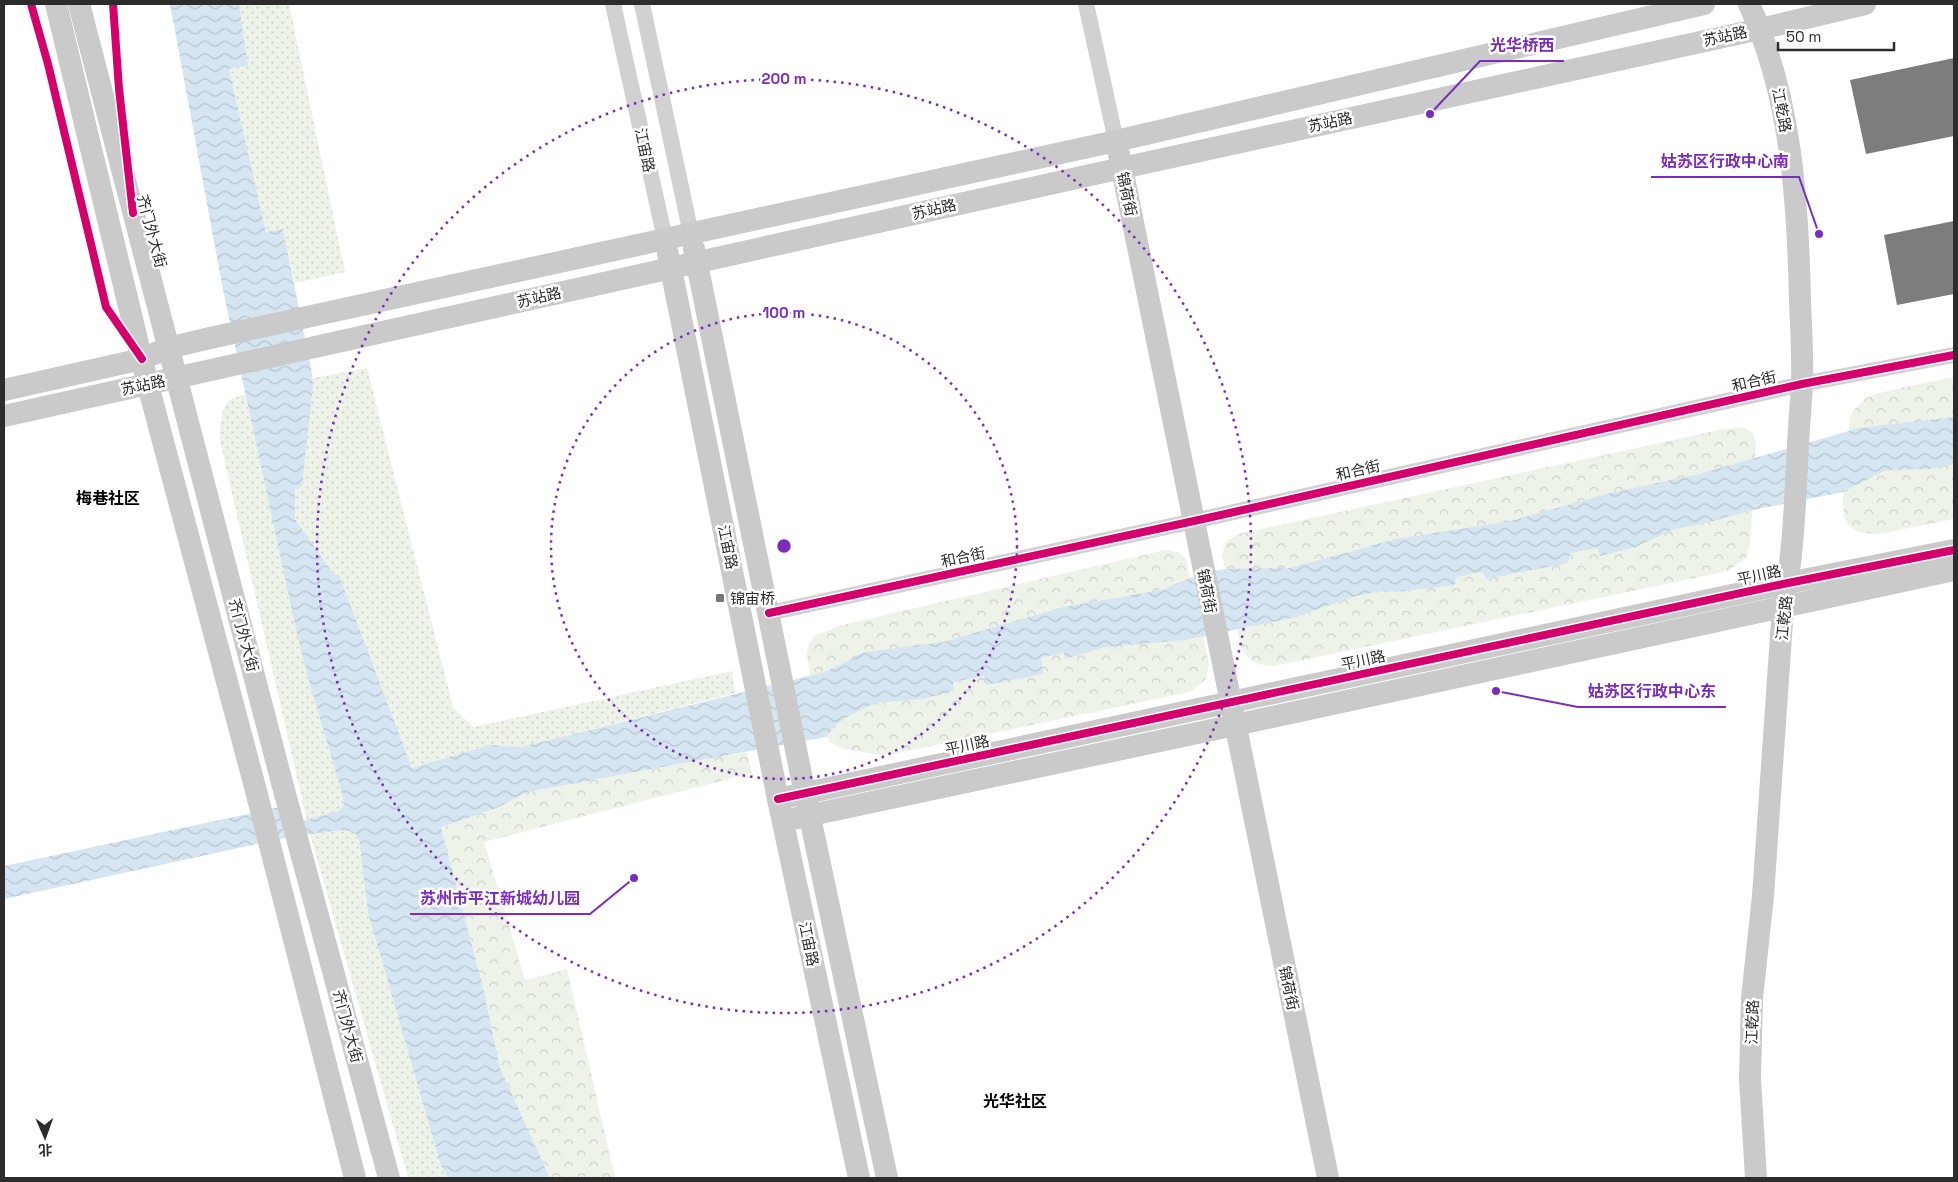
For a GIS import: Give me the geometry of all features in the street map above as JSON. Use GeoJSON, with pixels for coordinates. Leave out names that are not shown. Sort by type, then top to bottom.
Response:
{"type":"FeatureCollection","features":[{"type":"Feature","properties":{"kind":"street","name":"齐门外大街"},"geometry":{"type":"LineString","coordinates":[[56,4],[148,385],[255,787],[355,1178]]}},
{"type":"Feature","properties":{"kind":"street","name":"齐门外大街"},"geometry":{"type":"LineString","coordinates":[[79,4],[281,779],[389,1178]]}},
{"type":"Feature","properties":{"kind":"street","name":"江宙路"},"geometry":{"type":"LineString","coordinates":[[613,4],[671,267],[780,810],[859,1178]]}},
{"type":"Feature","properties":{"kind":"street","name":"江宙路"},"geometry":{"type":"LineString","coordinates":[[642,4],[886,1178]]}},
{"type":"Feature","properties":{"kind":"street","name":"锦荷街"},"geometry":{"type":"LineString","coordinates":[[1086,4],[1122,168],[1328,1178]]}},
{"type":"Feature","properties":{"kind":"street","name":"苏站路"},"geometry":{"type":"LineString","coordinates":[[4,390],[142,359],[168,348],[210,338],[1116,141],[1704,4]]}},
{"type":"Feature","properties":{"kind":"street","name":"江乾路"},"geometry":{"type":"LineString","coordinates":[[1749,4],[1760,29],[1779,88],[1792,161],[1799,233],[1802,384],[1788,583],[1783,607],[1763,896],[1752,998],[1750,1079],[1756,1178]]}},
{"type":"Feature","properties":{"kind":"street","name":"苏站路"},"geometry":{"type":"LineString","coordinates":[[4,416],[148,385],[221,366],[329,344],[671,267],[1760,29],[1865,4]]}},
{"type":"Feature","properties":{"kind":"street","name":"和合街"},"geometry":{"type":"LineString","coordinates":[[769,613],[1194,521],[1802,384],[1954,355]]}},
{"type":"Feature","properties":{"kind":"street","name":"平川路"},"geometry":{"type":"LineString","coordinates":[[780,810],[805,794],[1788,583],[1954,550]]}},
{"type":"Feature","properties":{"kind":"street"},"geometry":{"type":"LineString","coordinates":[[780,810],[810,815],[1954,570]]}},
{"type":"Feature","properties":{"kind":"green space"},"geometry":{"type":"Polygon","coordinates":[[[239,4],[289,4],[345,272],[295,283],[283,229],[266,232],[229,69],[248,65],[239,4]]]}},
{"type":"Feature","properties":{"kind":"green space"},"geometry":{"type":"Polygon","coordinates":[[[367,368],[453,707],[473,727],[732,671],[735,693],[521,747],[489,745],[412,768],[339,575],[334,576],[295,519],[295,488],[302,487],[313,378],[367,368]]]}},
{"type":"Feature","properties":{"kind":"green space"},"geometry":{"type":"Polygon","coordinates":[[[1954,377],[1954,519],[1879,534],[1865,533],[1852,528],[1845,520],[1843,501],[1846,449],[1853,411],[1865,399],[1871,396],[1954,377]]]}},
{"type":"Feature","properties":{"kind":"green space"},"geometry":{"type":"Polygon","coordinates":[[[245,394],[306,671],[342,793],[359,839],[368,913],[441,1166],[448,1178],[408,1178],[310,834],[220,441],[221,419],[224,409],[231,399],[245,394]]]}},
{"type":"Feature","properties":{"kind":"green space"},"geometry":{"type":"Polygon","coordinates":[[[1743,427],[1752,434],[1756,446],[1750,544],[1746,558],[1728,571],[1274,666],[1255,662],[1241,648],[1222,555],[1226,542],[1238,534],[1724,429],[1743,427]]]}},
{"type":"Feature","properties":{"kind":"green space"},"geometry":{"type":"Polygon","coordinates":[[[1165,550],[1178,552],[1186,559],[1209,664],[1206,679],[1194,689],[1185,693],[893,754],[874,754],[840,748],[830,742],[821,729],[807,654],[808,646],[814,636],[842,625],[1165,550]]]}},
{"type":"Feature","properties":{"kind":"green space"},"geometry":{"type":"Polygon","coordinates":[[[747,752],[752,773],[484,842],[525,980],[567,969],[615,1178],[550,1178],[500,1068],[483,987],[441,827],[497,808],[528,792],[747,752]]]}},
{"type":"Feature","properties":{"kind":"water"},"geometry":{"type":"Polygon","coordinates":[[[170,4],[239,4],[248,65],[229,69],[266,232],[283,229],[312,373],[313,385],[302,487],[295,488],[295,519],[334,575],[339,575],[412,768],[489,745],[521,747],[825,672],[865,652],[943,642],[1063,607],[1164,589],[1190,578],[1224,569],[1290,568],[1396,539],[1511,521],[1606,494],[1699,474],[1859,428],[1954,417],[1954,464],[1931,469],[1886,470],[1843,492],[1753,510],[1702,524],[1675,529],[1633,548],[1600,556],[1597,548],[1570,553],[1568,563],[1486,579],[1483,572],[1456,577],[1455,585],[1396,592],[1382,591],[1356,596],[1296,617],[1185,640],[1105,647],[1065,659],[1064,653],[1041,657],[1043,674],[986,685],[984,676],[953,682],[954,691],[923,699],[871,705],[837,724],[826,737],[528,792],[497,808],[441,827],[483,987],[500,1068],[550,1178],[448,1178],[441,1166],[368,913],[359,839],[354,832],[341,830],[294,836],[4,899],[4,866],[285,806],[290,824],[339,811],[344,805],[306,671],[294,620],[223,290],[170,4]]]}},
{"type":"Feature","properties":{"kind":"building"},"geometry":{"type":"Polygon","coordinates":[[[1954,58],[1954,136],[1866,154],[1850,80],[1954,58]]]}},
{"type":"Feature","properties":{"kind":"building"},"geometry":{"type":"Polygon","coordinates":[[[1954,221],[1954,294],[1897,305],[1884,235],[1954,221]]]}},
{"type":"Feature","properties":{"kind":"cycle path"},"geometry":{"type":"LineString","coordinates":[[31,4],[48,64],[106,307],[142,359]]}},
{"type":"Feature","properties":{"kind":"cycle path"},"geometry":{"type":"LineString","coordinates":[[113,4],[119,89],[133,213]]}},
{"type":"Feature","properties":{"kind":"cycle path"},"geometry":{"type":"LineString","coordinates":[[769,613],[1194,521],[1802,384],[1954,355]]}},
{"type":"Feature","properties":{"kind":"cycle path"},"geometry":{"type":"LineString","coordinates":[[778,799],[1788,583],[1954,550]]}},
{"type":"Feature","properties":{"kind":"place","name":"光华桥西"},"geometry":{"type":"Point","coordinates":[1430,114]}},
{"type":"Feature","properties":{"kind":"place","name":"姑苏区行政中心南"},"geometry":{"type":"Point","coordinates":[1819,234]}},
{"type":"Feature","properties":{"kind":"place","name":"锦宙桥"},"geometry":{"type":"Point","coordinates":[720,598]}},
{"type":"Feature","properties":{"kind":"place","name":"姑苏区行政中心东"},"geometry":{"type":"Point","coordinates":[1496,691]}},
{"type":"Feature","properties":{"kind":"place","name":"苏州市平江新城幼儿园"},"geometry":{"type":"Point","coordinates":[634,878]}},
{"type":"Feature","properties":{"kind":"district","name":"梅巷社区"},"geometry":{"type":"Point","coordinates":[108,498]}},
{"type":"Feature","properties":{"kind":"district","name":"光华社区"},"geometry":{"type":"Point","coordinates":[1015,1101]}}]}
